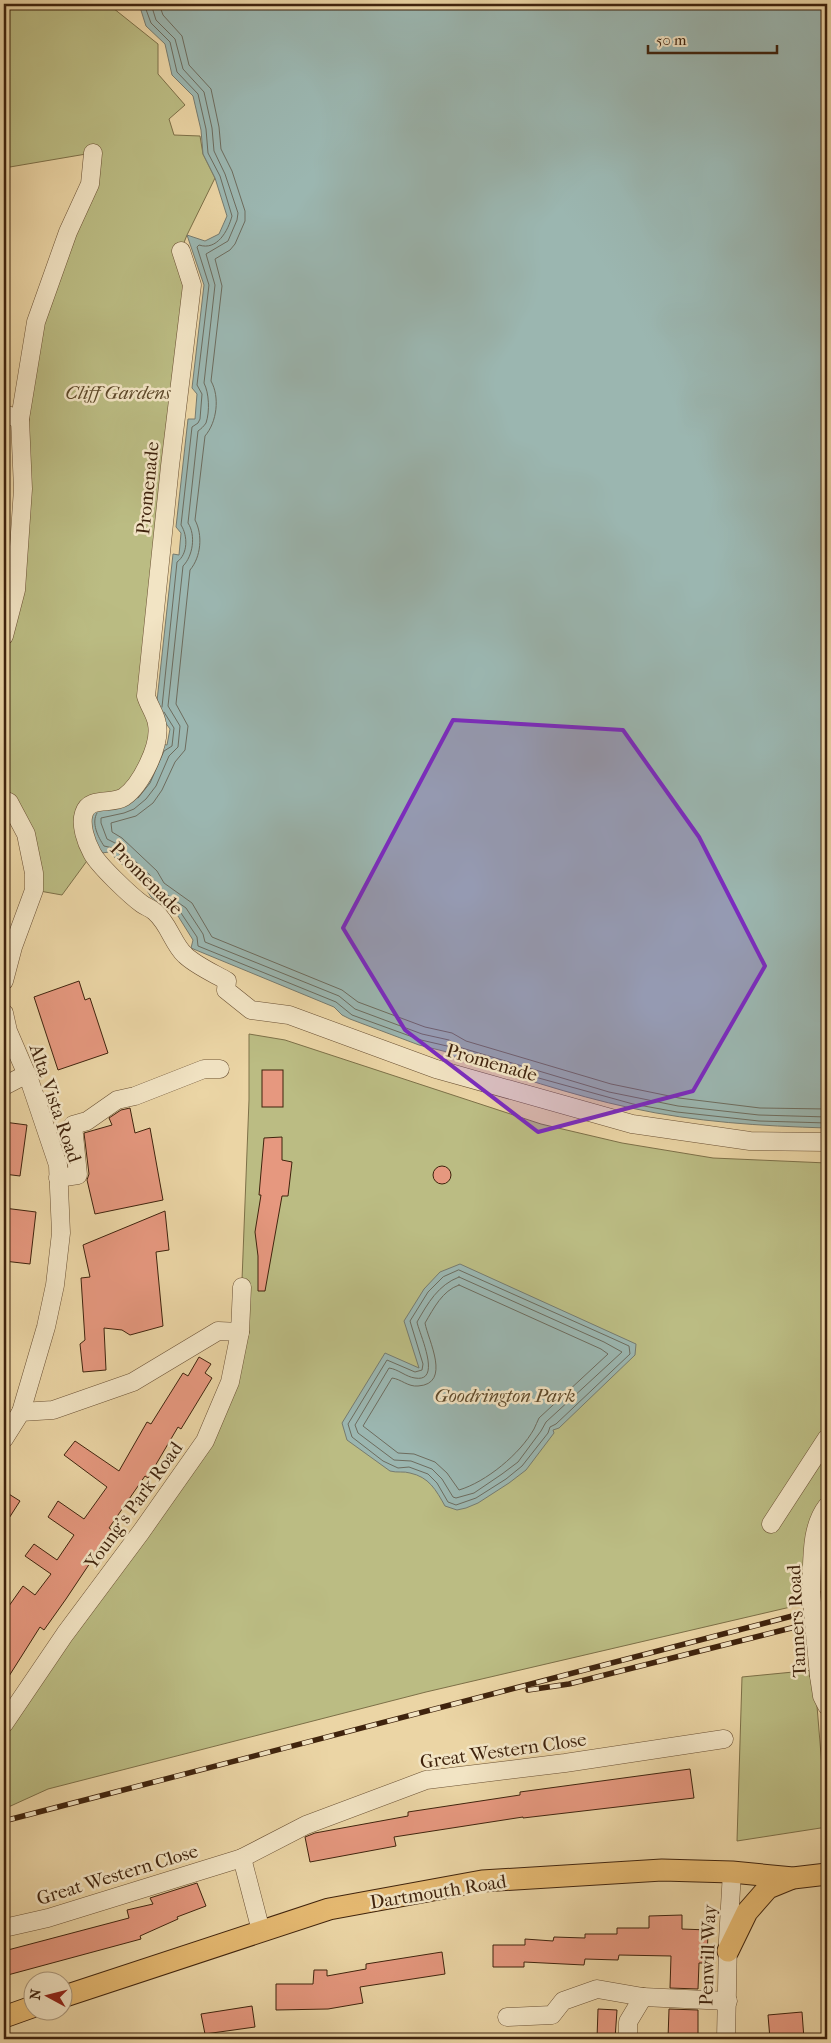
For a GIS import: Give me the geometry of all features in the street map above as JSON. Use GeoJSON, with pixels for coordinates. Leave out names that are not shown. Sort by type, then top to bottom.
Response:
{"type":"FeatureCollection","features":[{"type":"Feature","properties":{"kind":"main road","name":"Dartmouth Road"},"geometry":{"type":"LineString","coordinates":[[72,1994],[329,1909],[482,1881],[662,1870],[732,1872],[793,1878],[827,1874]]}},
{"type":"Feature","properties":{"kind":"main road"},"geometry":{"type":"LineString","coordinates":[[728,1952],[746,1912],[768,1888],[793,1878]]}},
{"type":"Feature","properties":{"kind":"main road"},"geometry":{"type":"LineString","coordinates":[[4,2017],[22,2011]]}},
{"type":"Feature","properties":{"kind":"street"},"geometry":{"type":"LineString","coordinates":[[4,636],[16,590],[22,489],[12,417],[36,322],[68,232],[90,184],[93,153]]}},
{"type":"Feature","properties":{"kind":"street","name":"Promenade"},"geometry":{"type":"LineString","coordinates":[[181,250],[192,284],[170,466],[146,696],[157,722],[158,735],[147,768],[137,785],[123,797],[112,801],[95,802],[87,807],[84,812],[82,827],[92,854],[142,904],[154,910],[163,920],[185,955],[227,981],[226,990],[250,1010],[288,1014],[436,1069],[632,1124],[750,1141],[827,1142]]}},
{"type":"Feature","properties":{"kind":"street"},"geometry":{"type":"LineString","coordinates":[[4,800],[9,802],[26,834],[34,873],[34,890],[10,939],[4,981]]}},
{"type":"Feature","properties":{"kind":"street","name":"Alta Vista Road"},"geometry":{"type":"LineString","coordinates":[[4,1013],[8,1032],[27,1074],[58,1165],[61,1233],[55,1285],[46,1327],[21,1412],[4,1439]]}},
{"type":"Feature","properties":{"kind":"street"},"geometry":{"type":"LineString","coordinates":[[58,1178],[78,1175],[72,1125],[87,1121],[117,1100],[135,1096],[204,1069],[220,1069]]}},
{"type":"Feature","properties":{"kind":"street"},"geometry":{"type":"LineString","coordinates":[[4,1086],[27,1074]]}},
{"type":"Feature","properties":{"kind":"street","name":"Young's Park Road"},"geometry":{"type":"LineString","coordinates":[[4,1724],[65,1634],[205,1442],[230,1382],[240,1332],[242,1287]]}},
{"type":"Feature","properties":{"kind":"street"},"geometry":{"type":"LineString","coordinates":[[21,1412],[54,1410],[133,1382],[218,1331],[240,1332]]}},
{"type":"Feature","properties":{"kind":"street"},"geometry":{"type":"LineString","coordinates":[[771,1524],[827,1438]]}},
{"type":"Feature","properties":{"kind":"street","name":"Tanners Road"},"geometry":{"type":"LineString","coordinates":[[827,1506],[814,1538],[811,1592],[819,1676],[822,1696],[827,1706]]}},
{"type":"Feature","properties":{"kind":"street","name":"Great Western Close"},"geometry":{"type":"LineString","coordinates":[[4,1928],[48,1918],[242,1858],[306,1825],[426,1780],[565,1763],[724,1739]]}},
{"type":"Feature","properties":{"kind":"street"},"geometry":{"type":"LineString","coordinates":[[242,1858],[261,1931]]}},
{"type":"Feature","properties":{"kind":"street","name":"Penwill Way"},"geometry":{"type":"LineString","coordinates":[[726,2039],[732,1872]]}},
{"type":"Feature","properties":{"kind":"street"},"geometry":{"type":"LineString","coordinates":[[507,2017],[552,2015],[563,2001],[596,1989],[643,1997],[728,2001]]}},
{"type":"Feature","properties":{"kind":"street"},"geometry":{"type":"LineString","coordinates":[[628,2039],[628,2022],[643,1997]]}},
{"type":"Feature","properties":{"kind":"highlighted area"},"geometry":{"type":"Polygon","coordinates":[[[453,720],[623,730],[699,837],[765,966],[693,1091],[538,1132],[405,1030],[343,928],[453,720]]]}},
{"type":"Feature","properties":{"kind":"green space","name":"Cliff Gardens"},"geometry":{"type":"Polygon","coordinates":[[[4,4],[108,4],[158,44],[158,74],[185,105],[169,119],[174,135],[200,136],[203,154],[215,178],[181,250],[192,285],[146,696],[158,735],[92,854],[62,895],[34,890],[34,873],[4,800],[4,636],[36,322],[92,153],[4,168],[4,4]]]}},
{"type":"Feature","properties":{"kind":"green space","name":"Goodrington Park"},"geometry":{"type":"Polygon","coordinates":[[[249,1034],[285,1040],[541,1124],[622,1143],[713,1158],[827,1163],[827,1499],[812,1602],[426,1692],[48,1789],[4,1809],[4,1724],[205,1441],[240,1332],[249,1100],[249,1034]]]}},
{"type":"Feature","properties":{"kind":"green space"},"geometry":{"type":"Polygon","coordinates":[[[814,1670],[827,1827],[737,1841],[742,1677],[814,1670]]]}},
{"type":"Feature","properties":{"kind":"water"},"geometry":{"type":"Polygon","coordinates":[[[139,4],[827,4],[827,1128],[778,1126],[679,1117],[608,1103],[451,1056],[451,1053],[419,1045],[350,1019],[342,1015],[334,1007],[191,948],[193,940],[178,916],[151,897],[143,884],[109,852],[102,853],[91,827],[92,809],[119,803],[161,744],[167,745],[170,729],[156,710],[173,554],[179,555],[181,533],[176,527],[188,419],[195,419],[197,394],[192,388],[204,285],[187,235],[205,241],[219,234],[227,216],[215,178],[203,154],[201,130],[193,96],[172,75],[165,44],[146,26],[139,4]]]}},
{"type":"Feature","properties":{"kind":"water"},"geometry":{"type":"Polygon","coordinates":[[[460,1264],[636,1344],[635,1355],[559,1428],[553,1430],[554,1433],[526,1470],[478,1503],[457,1510],[445,1506],[427,1481],[408,1472],[390,1471],[347,1440],[342,1423],[385,1353],[419,1368],[404,1321],[424,1289],[440,1272],[460,1264]]]}},
{"type":"Feature","properties":{"kind":"building"},"geometry":{"type":"Polygon","coordinates":[[[79,981],[85,1000],[90,998],[108,1053],[58,1070],[34,997],[79,981]]]}},
{"type":"Feature","properties":{"kind":"building"},"geometry":{"type":"Polygon","coordinates":[[[262,1070],[283,1070],[283,1107],[262,1107],[262,1070]]]}},
{"type":"Feature","properties":{"kind":"building"},"geometry":{"type":"Polygon","coordinates":[[[130,1108],[135,1133],[150,1128],[163,1200],[95,1214],[87,1180],[89,1174],[84,1133],[112,1125],[109,1118],[121,1110],[130,1108]]]}},
{"type":"Feature","properties":{"kind":"building"},"geometry":{"type":"Polygon","coordinates":[[[4,1122],[27,1125],[20,1176],[4,1174],[4,1122]]]}},
{"type":"Feature","properties":{"kind":"building"},"geometry":{"type":"Polygon","coordinates":[[[282,1137],[282,1160],[292,1162],[288,1196],[282,1196],[265,1291],[258,1291],[258,1256],[255,1232],[261,1195],[259,1195],[264,1138],[282,1137]]]}},
{"type":"Feature","properties":{"kind":"building"},"geometry":{"type":"Polygon","coordinates":[[[438,1166],[446,1166],[451,1171],[449,1182],[438,1184],[433,1179],[433,1171],[438,1166]]]}},
{"type":"Feature","properties":{"kind":"building"},"geometry":{"type":"Polygon","coordinates":[[[4,1208],[36,1212],[30,1264],[4,1261],[4,1208]]]}},
{"type":"Feature","properties":{"kind":"building"},"geometry":{"type":"Polygon","coordinates":[[[165,1211],[169,1250],[156,1252],[163,1326],[130,1335],[122,1330],[104,1328],[106,1370],[83,1372],[80,1344],[85,1340],[81,1278],[90,1277],[83,1245],[165,1211]]]}},
{"type":"Feature","properties":{"kind":"building"},"geometry":{"type":"Polygon","coordinates":[[[199,1357],[211,1364],[205,1373],[212,1378],[181,1429],[178,1427],[148,1478],[145,1476],[109,1528],[112,1530],[66,1599],[44,1630],[40,1627],[4,1684],[4,1613],[23,1586],[35,1595],[51,1574],[25,1556],[34,1544],[57,1560],[74,1535],[48,1517],[58,1501],[84,1519],[107,1487],[64,1455],[75,1441],[119,1471],[147,1422],[151,1424],[183,1373],[188,1376],[199,1357]]]}},
{"type":"Feature","properties":{"kind":"building"},"geometry":{"type":"Polygon","coordinates":[[[4,1491],[20,1501],[4,1526],[4,1491]]]}},
{"type":"Feature","properties":{"kind":"building"},"geometry":{"type":"Polygon","coordinates":[[[690,1769],[694,1798],[523,1817],[394,1837],[396,1846],[310,1862],[305,1837],[315,1833],[408,1816],[408,1812],[520,1795],[520,1792],[690,1769]]]}},
{"type":"Feature","properties":{"kind":"building"},"geometry":{"type":"Polygon","coordinates":[[[197,1883],[206,1906],[177,1917],[178,1919],[140,1936],[141,1939],[4,1976],[4,1951],[129,1918],[127,1910],[153,1904],[150,1898],[197,1883]]]}},
{"type":"Feature","properties":{"kind":"building"},"geometry":{"type":"Polygon","coordinates":[[[682,1915],[682,1929],[708,1930],[707,1963],[699,1963],[698,1989],[670,1988],[671,1956],[619,1955],[618,1960],[585,1959],[584,1965],[524,1962],[524,1967],[493,1967],[493,1945],[525,1945],[525,1939],[553,1941],[554,1937],[585,1938],[585,1934],[617,1934],[617,1928],[649,1928],[649,1916],[682,1915]]]}},
{"type":"Feature","properties":{"kind":"building"},"geometry":{"type":"Polygon","coordinates":[[[442,1952],[445,1974],[360,1987],[363,2003],[328,2009],[276,2010],[276,1984],[313,1984],[314,1970],[327,1970],[327,1976],[366,1969],[366,1964],[442,1952]]]}},
{"type":"Feature","properties":{"kind":"building"},"geometry":{"type":"Polygon","coordinates":[[[252,2006],[255,2027],[205,2034],[201,2014],[252,2006]]]}},
{"type":"Feature","properties":{"kind":"building"},"geometry":{"type":"Polygon","coordinates":[[[598,2009],[617,2010],[615,2039],[597,2039],[598,2009]]]}},
{"type":"Feature","properties":{"kind":"building"},"geometry":{"type":"Polygon","coordinates":[[[669,2009],[698,2010],[698,2039],[668,2039],[669,2009]]]}},
{"type":"Feature","properties":{"kind":"building"},"geometry":{"type":"Polygon","coordinates":[[[802,2012],[804,2039],[770,2039],[768,2015],[802,2012]]]}},
{"type":"Feature","properties":{"kind":"railway"},"geometry":{"type":"LineString","coordinates":[[4,1821],[827,1607]]}},
{"type":"Feature","properties":{"kind":"railway"},"geometry":{"type":"LineString","coordinates":[[528,1690],[569,1684],[827,1619]]}}]}
